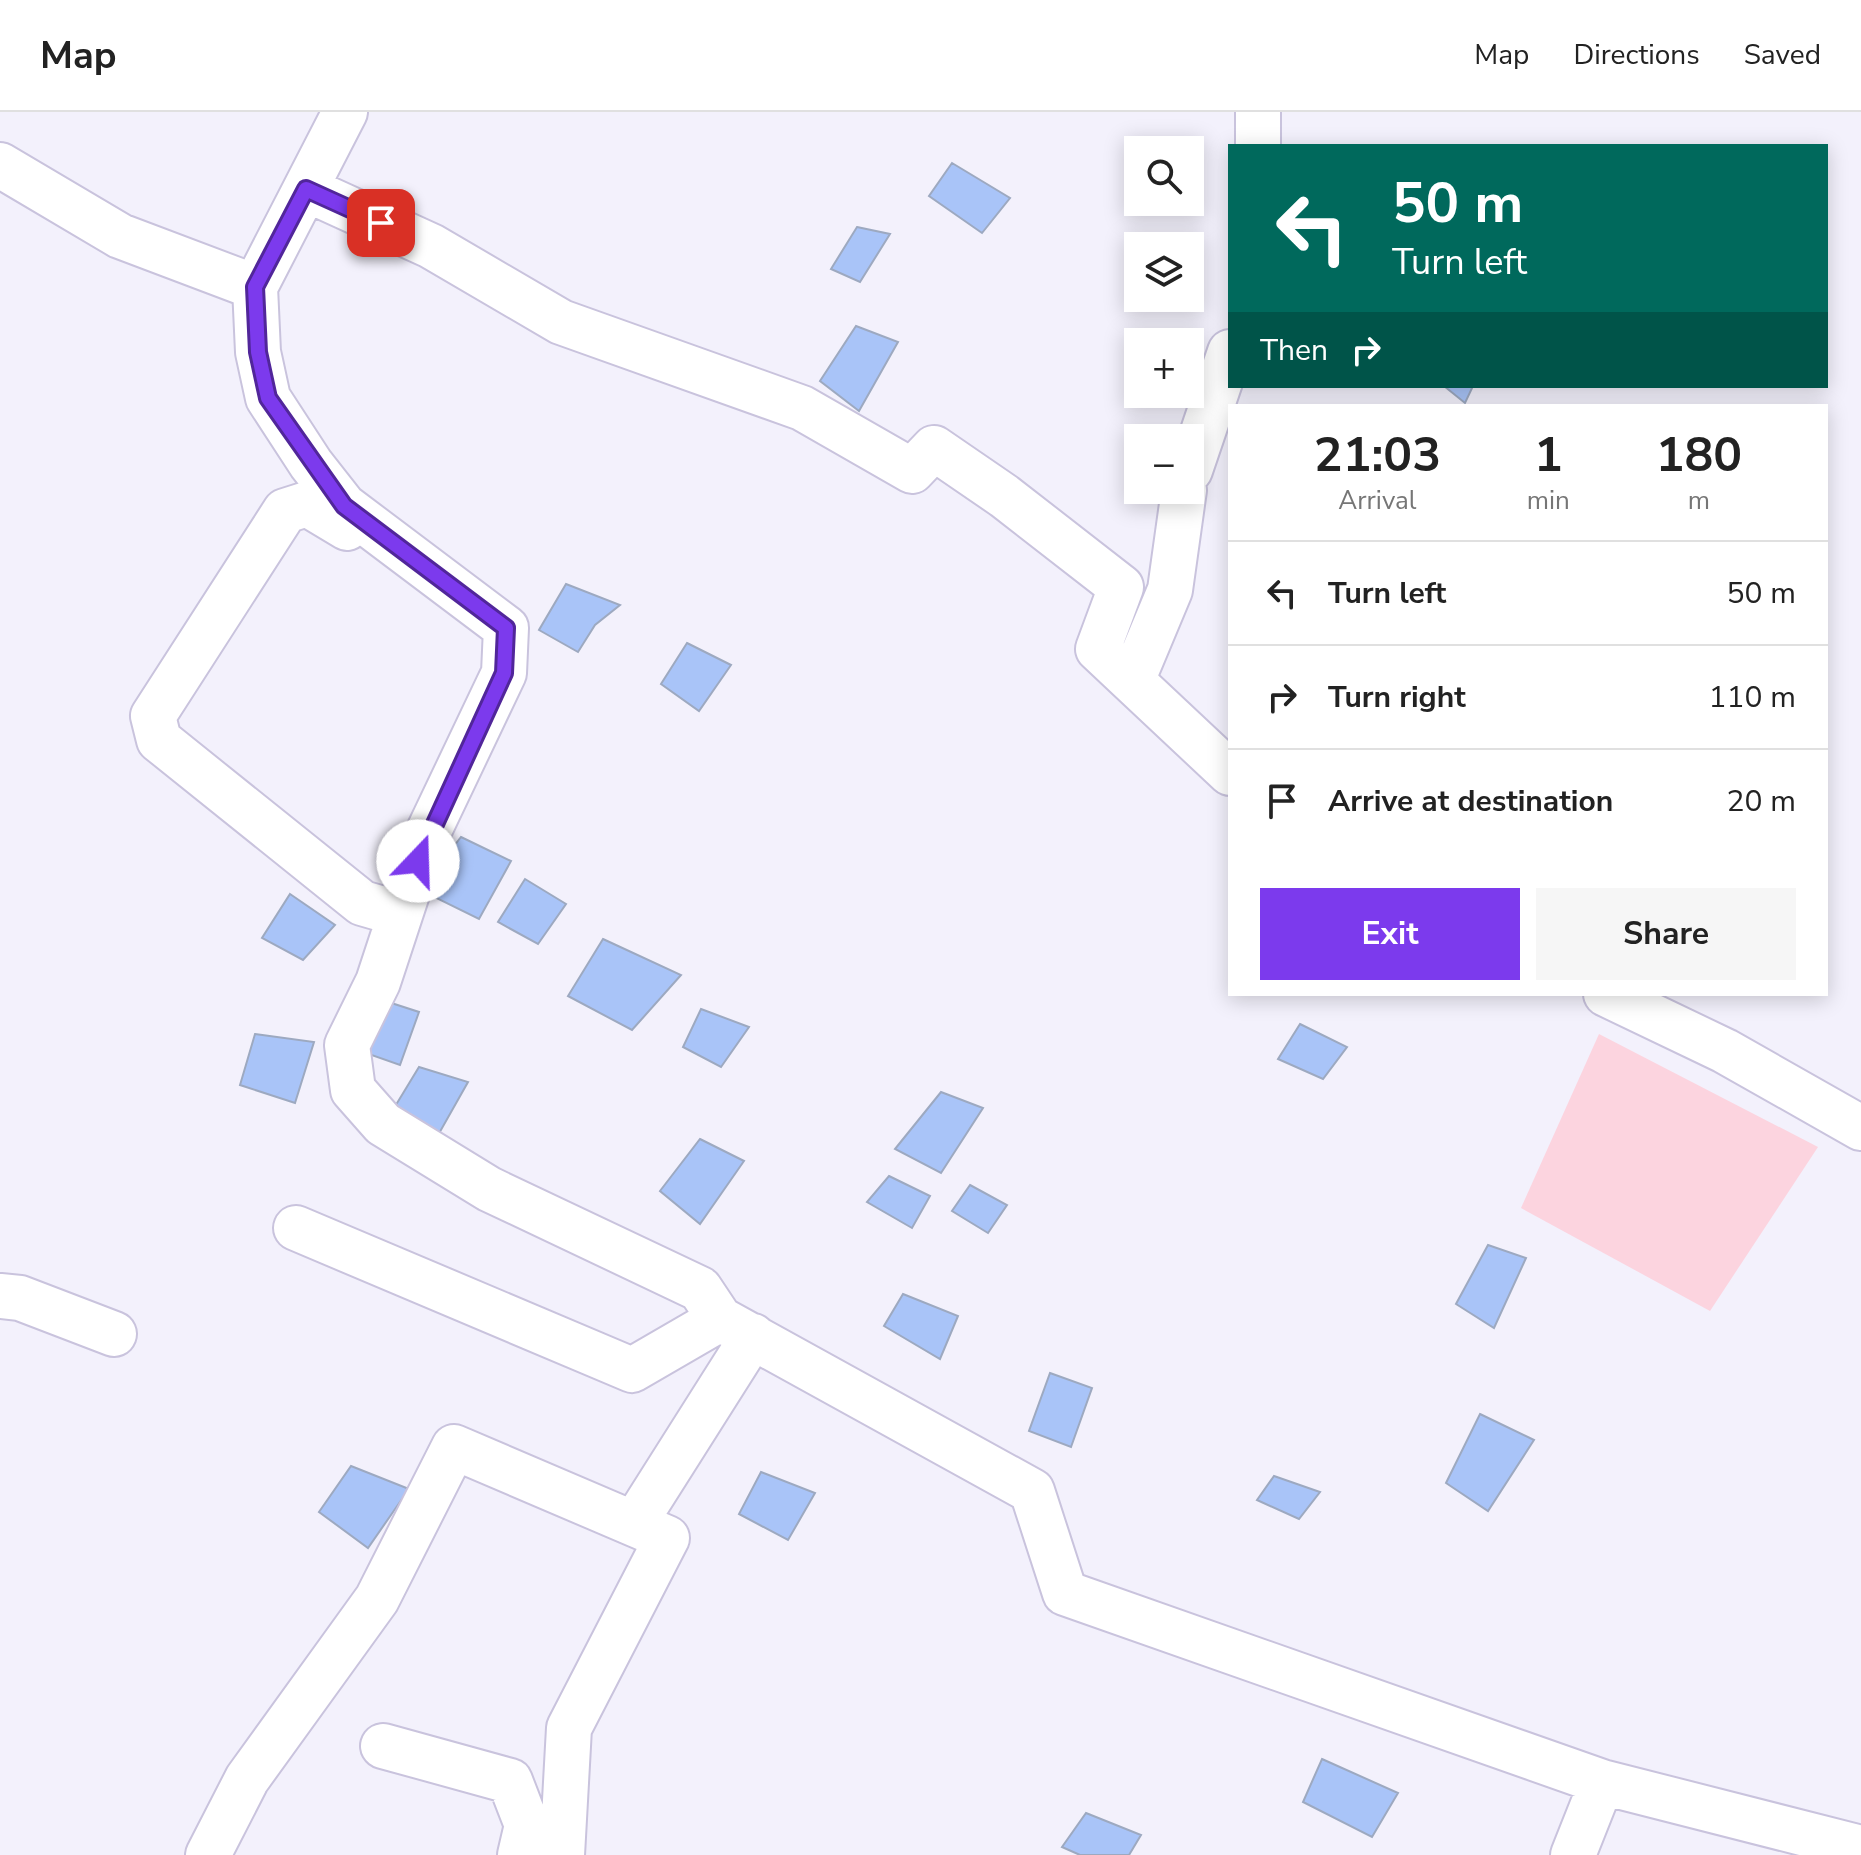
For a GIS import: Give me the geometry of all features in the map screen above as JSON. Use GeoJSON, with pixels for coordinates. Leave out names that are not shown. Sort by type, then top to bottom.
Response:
{"type":"FeatureCollection","features":[{"type":"Feature","properties":{"kind":"street"},"geometry":{"type":"LineString","coordinates":[[345,112],[255,287],[258,352],[268,398],[311,464],[344,506],[506,628],[504,673],[425,839],[378,982],[347,1045],[353,1090],[383,1124],[489,1189],[700,1289],[737,1328],[1032,1491],[1065,1593],[1602,1782],[1861,1848]]}},
{"type":"Feature","properties":{"kind":"street"},"geometry":{"type":"LineString","coordinates":[[1258,112],[1258,144]]}},
{"type":"Feature","properties":{"kind":"street"},"geometry":{"type":"LineString","coordinates":[[0,165],[120,236],[255,287]]}},
{"type":"Feature","properties":{"kind":"street"},"geometry":{"type":"LineString","coordinates":[[306,189],[431,246],[561,322],[802,408],[912,471],[934,448],[1004,496],[1121,587],[1098,649],[1228,771]]}},
{"type":"Feature","properties":{"kind":"street"},"geometry":{"type":"LineString","coordinates":[[1204,429],[1228,358]]}},
{"type":"Feature","properties":{"kind":"street"},"geometry":{"type":"LineString","coordinates":[[358,517],[347,528],[307,504],[285,511],[153,716],[159,740],[338,884],[362,903],[400,914]]}},
{"type":"Feature","properties":{"kind":"street"},"geometry":{"type":"LineString","coordinates":[[1132,681],[1170,590],[1182,504]]}},
{"type":"Feature","properties":{"kind":"street"},"geometry":{"type":"LineString","coordinates":[[1610,996],[1725,1051],[1861,1128]]}},
{"type":"Feature","properties":{"kind":"street"},"geometry":{"type":"LineString","coordinates":[[296,1228],[632,1370],[737,1328]]}},
{"type":"Feature","properties":{"kind":"street"},"geometry":{"type":"LineString","coordinates":[[0,1296],[20,1298],[114,1334]]}},
{"type":"Feature","properties":{"kind":"street"},"geometry":{"type":"LineString","coordinates":[[634,1524],[737,1328]]}},
{"type":"Feature","properties":{"kind":"street"},"geometry":{"type":"LineString","coordinates":[[208,1855],[247,1779],[377,1599],[454,1447],[667,1538],[569,1728],[562,1855]]}},
{"type":"Feature","properties":{"kind":"street"},"geometry":{"type":"LineString","coordinates":[[383,1746],[510,1781],[527,1825],[520,1855]]}},
{"type":"Feature","properties":{"kind":"street"},"geometry":{"type":"LineString","coordinates":[[1573,1855],[1602,1782]]}},
{"type":"Feature","properties":{"kind":"shaded area"},"geometry":{"type":"Polygon","coordinates":[[[1599,1034],[1818,1147],[1710,1311],[1521,1208],[1599,1034]]]}},
{"type":"Feature","properties":{"kind":"building"},"geometry":{"type":"Polygon","coordinates":[[[952,163],[1010,198],[982,233],[929,196],[952,163]]]}},
{"type":"Feature","properties":{"kind":"building"},"geometry":{"type":"Polygon","coordinates":[[[857,227],[890,234],[860,282],[831,269],[857,227]]]}},
{"type":"Feature","properties":{"kind":"building"},"geometry":{"type":"Polygon","coordinates":[[[856,326],[898,342],[859,411],[820,381],[856,326]]]}},
{"type":"Feature","properties":{"kind":"building"},"geometry":{"type":"Polygon","coordinates":[[[1446,388],[1472,388],[1465,403],[1446,388]]]}},
{"type":"Feature","properties":{"kind":"building"},"geometry":{"type":"Polygon","coordinates":[[[566,584],[620,605],[595,625],[578,652],[539,630],[566,584]]]}},
{"type":"Feature","properties":{"kind":"building"},"geometry":{"type":"Polygon","coordinates":[[[687,643],[731,665],[699,711],[661,684],[687,643]]]}},
{"type":"Feature","properties":{"kind":"building"},"geometry":{"type":"Polygon","coordinates":[[[461,837],[511,861],[479,919],[420,890],[461,837]]]}},
{"type":"Feature","properties":{"kind":"building"},"geometry":{"type":"Polygon","coordinates":[[[525,879],[566,904],[538,944],[498,922],[525,879]]]}},
{"type":"Feature","properties":{"kind":"building"},"geometry":{"type":"Polygon","coordinates":[[[290,894],[335,925],[303,960],[262,938],[290,894]]]}},
{"type":"Feature","properties":{"kind":"building"},"geometry":{"type":"Polygon","coordinates":[[[603,939],[681,975],[632,1030],[568,996],[603,939]]]}},
{"type":"Feature","properties":{"kind":"building"},"geometry":{"type":"Polygon","coordinates":[[[379,999],[419,1012],[400,1065],[360,1051],[379,999]]]}},
{"type":"Feature","properties":{"kind":"building"},"geometry":{"type":"Polygon","coordinates":[[[701,1009],[749,1027],[721,1067],[683,1047],[701,1009]]]}},
{"type":"Feature","properties":{"kind":"building"},"geometry":{"type":"Polygon","coordinates":[[[1300,1024],[1347,1047],[1323,1079],[1278,1059],[1300,1024]]]}},
{"type":"Feature","properties":{"kind":"building"},"geometry":{"type":"Polygon","coordinates":[[[255,1034],[314,1042],[295,1103],[240,1085],[255,1034]]]}},
{"type":"Feature","properties":{"kind":"building"},"geometry":{"type":"Polygon","coordinates":[[[419,1067],[468,1082],[437,1137],[391,1113],[419,1067]]]}},
{"type":"Feature","properties":{"kind":"building"},"geometry":{"type":"Polygon","coordinates":[[[941,1092],[983,1108],[941,1173],[895,1149],[941,1092]]]}},
{"type":"Feature","properties":{"kind":"building"},"geometry":{"type":"Polygon","coordinates":[[[700,1139],[744,1161],[700,1224],[660,1191],[700,1139]]]}},
{"type":"Feature","properties":{"kind":"building"},"geometry":{"type":"Polygon","coordinates":[[[889,1176],[930,1196],[912,1228],[867,1202],[889,1176]]]}},
{"type":"Feature","properties":{"kind":"building"},"geometry":{"type":"Polygon","coordinates":[[[970,1185],[1007,1205],[988,1233],[952,1211],[970,1185]]]}},
{"type":"Feature","properties":{"kind":"building"},"geometry":{"type":"Polygon","coordinates":[[[1488,1245],[1526,1258],[1494,1328],[1456,1304],[1488,1245]]]}},
{"type":"Feature","properties":{"kind":"building"},"geometry":{"type":"Polygon","coordinates":[[[903,1294],[958,1316],[940,1359],[884,1326],[903,1294]]]}},
{"type":"Feature","properties":{"kind":"building"},"geometry":{"type":"Polygon","coordinates":[[[1050,1373],[1092,1388],[1071,1447],[1029,1431],[1050,1373]]]}},
{"type":"Feature","properties":{"kind":"building"},"geometry":{"type":"Polygon","coordinates":[[[1480,1414],[1534,1440],[1488,1511],[1446,1483],[1480,1414]]]}},
{"type":"Feature","properties":{"kind":"building"},"geometry":{"type":"Polygon","coordinates":[[[351,1466],[409,1489],[368,1548],[319,1512],[351,1466]]]}},
{"type":"Feature","properties":{"kind":"building"},"geometry":{"type":"Polygon","coordinates":[[[761,1472],[815,1493],[788,1540],[739,1514],[761,1472]]]}},
{"type":"Feature","properties":{"kind":"building"},"geometry":{"type":"Polygon","coordinates":[[[1274,1476],[1320,1492],[1299,1519],[1257,1500],[1274,1476]]]}},
{"type":"Feature","properties":{"kind":"building"},"geometry":{"type":"Polygon","coordinates":[[[1322,1759],[1398,1793],[1372,1837],[1303,1802],[1322,1759]]]}},
{"type":"Feature","properties":{"kind":"building"},"geometry":{"type":"Polygon","coordinates":[[[1086,1813],[1141,1835],[1129,1855],[1080,1855],[1062,1847],[1086,1813]]]}},
{"type":"Feature","properties":{"kind":"route"},"geometry":{"type":"LineString","coordinates":[[381,223],[306,189],[255,287],[258,352],[268,398],[311,464],[344,506],[506,628],[504,673],[425,839],[418,861]]}}]}
